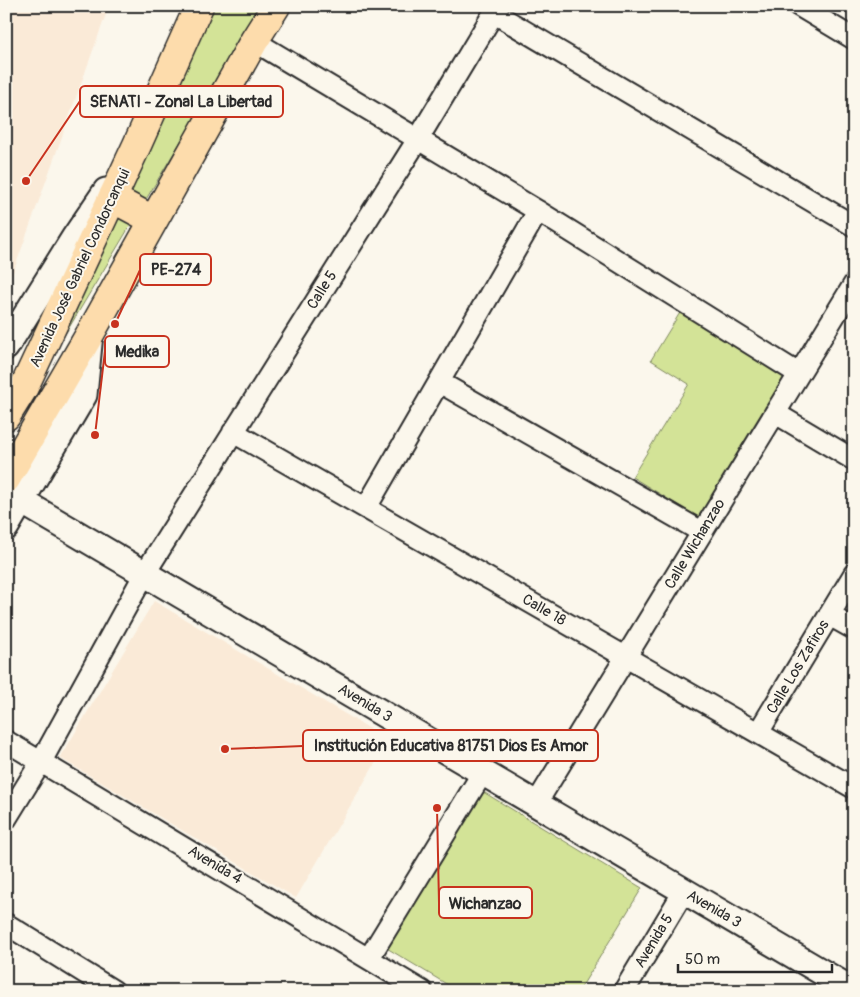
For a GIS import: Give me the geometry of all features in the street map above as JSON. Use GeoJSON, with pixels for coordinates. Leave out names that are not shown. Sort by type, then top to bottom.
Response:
{"type":"FeatureCollection","features":[{"type":"Feature","properties":{"kind":"main road","name":"Avenida José Gabriel Condorcanqui"},"geometry":{"type":"LineString","coordinates":[[6,416],[24,387],[137,145],[199,6]]}},
{"type":"Feature","properties":{"kind":"main road"},"geometry":{"type":"LineString","coordinates":[[6,479],[276,6]]}},
{"type":"Feature","properties":{"kind":"main road"},"geometry":{"type":"LineString","coordinates":[[112,198],[153,220]]}},
{"type":"Feature","properties":{"kind":"street"},"geometry":{"type":"LineString","coordinates":[[799,6],[854,39]]}},
{"type":"Feature","properties":{"kind":"street"},"geometry":{"type":"LineString","coordinates":[[496,10],[854,226]]}},
{"type":"Feature","properties":{"kind":"street","name":"Calle 5"},"geometry":{"type":"LineString","coordinates":[[6,819],[41,762],[145,573],[418,138],[496,10]]}},
{"type":"Feature","properties":{"kind":"street"},"geometry":{"type":"LineString","coordinates":[[254,42],[538,211],[799,374]]}},
{"type":"Feature","properties":{"kind":"street","name":"Avenida José Gabriel Condorcanqui"},"geometry":{"type":"LineString","coordinates":[[6,347],[74,238],[137,145]]}},
{"type":"Feature","properties":{"kind":"street"},"geometry":{"type":"LineString","coordinates":[[366,508],[538,211]]}},
{"type":"Feature","properties":{"kind":"street","name":"Calle Wichanzao"},"geometry":{"type":"LineString","coordinates":[[536,804],[854,284]]}},
{"type":"Feature","properties":{"kind":"street"},"geometry":{"type":"LineString","coordinates":[[6,527],[14,496],[84,395],[90,334]]}},
{"type":"Feature","properties":{"kind":"street"},"geometry":{"type":"LineString","coordinates":[[439,382],[702,532]]}},
{"type":"Feature","properties":{"kind":"street"},"geometry":{"type":"LineString","coordinates":[[775,413],[854,460]]}},
{"type":"Feature","properties":{"kind":"street","name":"Calle 18"},"geometry":{"type":"LineString","coordinates":[[233,432],[854,788]]}},
{"type":"Feature","properties":{"kind":"street","name":"Avenida 3"},"geometry":{"type":"LineString","coordinates":[[14,496],[854,991]]}},
{"type":"Feature","properties":{"kind":"street","name":"Calle Los Zafiros"},"geometry":{"type":"LineString","coordinates":[[758,733],[854,574]]}},
{"type":"Feature","properties":{"kind":"street"},"geometry":{"type":"LineString","coordinates":[[830,615],[854,629]]}},
{"type":"Feature","properties":{"kind":"street","name":"Avenida 4"},"geometry":{"type":"LineString","coordinates":[[6,741],[422,991]]}},
{"type":"Feature","properties":{"kind":"street"},"geometry":{"type":"LineString","coordinates":[[369,958],[483,772]]}},
{"type":"Feature","properties":{"kind":"street","name":"Avenida 5"},"geometry":{"type":"LineString","coordinates":[[624,991],[684,891]]}},
{"type":"Feature","properties":{"kind":"street"},"geometry":{"type":"LineString","coordinates":[[6,924],[114,991]]}},
{"type":"Feature","properties":{"kind":"shaded area"},"geometry":{"type":"Polygon","coordinates":[[[6,6],[109,6],[6,292],[6,6]]]}},
{"type":"Feature","properties":{"kind":"shaded area"},"geometry":{"type":"Polygon","coordinates":[[[154,601],[389,740],[296,898],[60,758],[154,601]]]}},
{"type":"Feature","properties":{"kind":"green space"},"geometry":{"type":"Polygon","coordinates":[[[209,6],[262,6],[49,361],[209,6]]]}},
{"type":"Feature","properties":{"kind":"green space"},"geometry":{"type":"Polygon","coordinates":[[[681,311],[788,378],[701,519],[632,477],[689,384],[651,360],[681,311]]]}},
{"type":"Feature","properties":{"kind":"green space"},"geometry":{"type":"Polygon","coordinates":[[[480,790],[642,888],[579,991],[458,991],[385,947],[480,790]]]}},
{"type":"Feature","properties":{"kind":"place","name":"SENATI - Zonal La Libertad"},"geometry":{"type":"Point","coordinates":[26,181]}},
{"type":"Feature","properties":{"kind":"place","name":"PE-274"},"geometry":{"type":"Point","coordinates":[115,324]}},
{"type":"Feature","properties":{"kind":"place","name":"Medika"},"geometry":{"type":"Point","coordinates":[95,435]}},
{"type":"Feature","properties":{"kind":"place","name":"Institución Educativa 81751 Dios Es Amor"},"geometry":{"type":"Point","coordinates":[225,749]}},
{"type":"Feature","properties":{"kind":"place","name":"Wichanzao"},"geometry":{"type":"Point","coordinates":[437,808]}}]}
